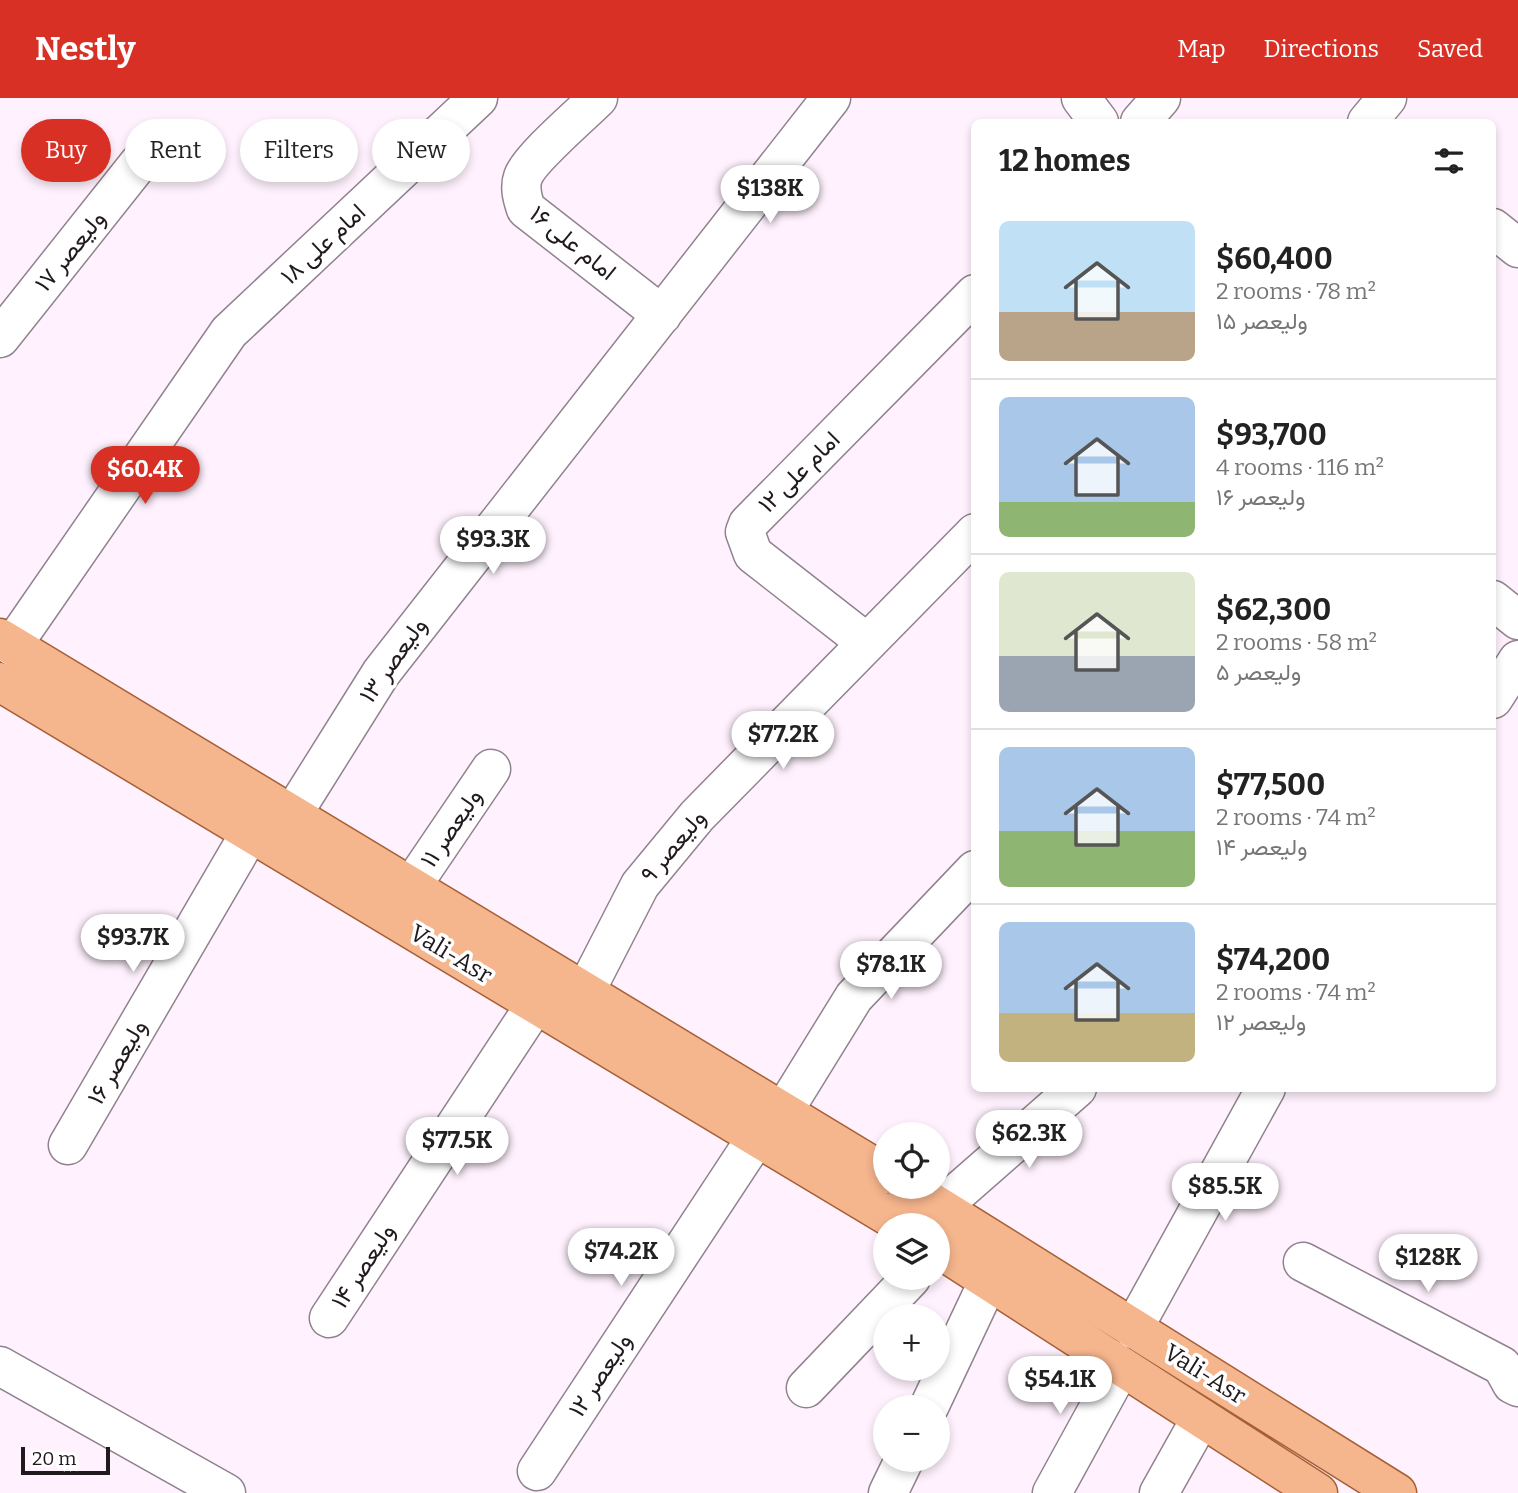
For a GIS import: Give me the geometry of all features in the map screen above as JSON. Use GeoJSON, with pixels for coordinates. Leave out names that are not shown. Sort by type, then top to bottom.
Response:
{"type":"FeatureCollection","features":[{"type":"Feature","properties":{"kind":"main road","name":"Vali-Asr"},"geometry":{"type":"LineString","coordinates":[[6,642],[585,992],[887,1213]]}},
{"type":"Feature","properties":{"kind":"main road","name":"Vali-Asr"},"geometry":{"type":"LineString","coordinates":[[0,682],[535,1005],[769,1125],[873,1169]]}},
{"type":"Feature","properties":{"kind":"main road","name":"Vali-Asr"},"geometry":{"type":"LineString","coordinates":[[919,1199],[932,1213]]}},
{"type":"Feature","properties":{"kind":"main road","name":"Vali-Asr"},"geometry":{"type":"LineString","coordinates":[[950,1225],[1133,1329],[1397,1493]]}},
{"type":"Feature","properties":{"kind":"main road","name":"Vali-Asr"},"geometry":{"type":"LineString","coordinates":[[950,1256],[1318,1493]]}},
{"type":"Feature","properties":{"kind":"street","name":"امام علی ۱۸"},"geometry":{"type":"LineString","coordinates":[[6,642],[229,332],[478,98]]}},
{"type":"Feature","properties":{"kind":"street","name":"امام علی ۱۶"},"geometry":{"type":"LineString","coordinates":[[598,98],[532,163],[523,177],[521,196],[526,209],[662,315]]}},
{"type":"Feature","properties":{"kind":"street","name":"ولیعصر ۱۳"},"geometry":{"type":"LineString","coordinates":[[292,815],[381,673],[831,98]]}},
{"type":"Feature","properties":{"kind":"street"},"geometry":{"type":"LineString","coordinates":[[1081,98],[1097,119]]}},
{"type":"Feature","properties":{"kind":"street"},"geometry":{"type":"LineString","coordinates":[[1143,119],[1161,98]]}},
{"type":"Feature","properties":{"kind":"street"},"geometry":{"type":"LineString","coordinates":[[1370,119],[1387,98]]}},
{"type":"Feature","properties":{"kind":"street","name":"ولیعصر ۱۷"},"geometry":{"type":"LineString","coordinates":[[0,338],[125,181]]}},
{"type":"Feature","properties":{"kind":"street"},"geometry":{"type":"LineString","coordinates":[[1496,230],[1518,248]]}},
{"type":"Feature","properties":{"kind":"street","name":"امام علی ۱۲"},"geometry":{"type":"LineString","coordinates":[[867,643],[753,554],[745,532],[748,524],[971,298]]}},
{"type":"Feature","properties":{"kind":"street","name":"ولیعصر ۹"},"geometry":{"type":"LineString","coordinates":[[585,992],[640,885],[697,817],[867,643],[971,542]]}},
{"type":"Feature","properties":{"kind":"street"},"geometry":{"type":"LineString","coordinates":[[1496,694],[1518,660]]}},
{"type":"Feature","properties":{"kind":"street","name":"ولیعصر ۱۱"},"geometry":{"type":"LineString","coordinates":[[411,887],[491,769]]}},
{"type":"Feature","properties":{"kind":"street","name":"ولیعصر ۱۶"},"geometry":{"type":"LineString","coordinates":[[68,1145],[250,833]]}},
{"type":"Feature","properties":{"kind":"street","name":"ولیعصر ۱۲"},"geometry":{"type":"LineString","coordinates":[[537,1471],[854,997],[971,874]]}},
{"type":"Feature","properties":{"kind":"street","name":"ولیعصر ۱۴"},"geometry":{"type":"LineString","coordinates":[[329,1318],[535,1005]]}},
{"type":"Feature","properties":{"kind":"street"},"geometry":{"type":"LineString","coordinates":[[938,1213],[1073,1092]]}},
{"type":"Feature","properties":{"kind":"street"},"geometry":{"type":"LineString","coordinates":[[1133,1329],[1264,1092]]}},
{"type":"Feature","properties":{"kind":"street"},"geometry":{"type":"LineString","coordinates":[[1303,1262],[1502,1366],[1511,1384],[1518,1387]]}},
{"type":"Feature","properties":{"kind":"street"},"geometry":{"type":"LineString","coordinates":[[935,1395],[988,1282]]}},
{"type":"Feature","properties":{"kind":"street"},"geometry":{"type":"LineString","coordinates":[[806,1388],[900,1290]]}},
{"type":"Feature","properties":{"kind":"street"},"geometry":{"type":"LineString","coordinates":[[0,1366],[175,1479],[226,1493]]}},
{"type":"Feature","properties":{"kind":"street"},"geometry":{"type":"LineString","coordinates":[[1052,1493],[1121,1367]]}},
{"type":"Feature","properties":{"kind":"street"},"geometry":{"type":"LineString","coordinates":[[1159,1493],[1201,1418]]}},
{"type":"Feature","properties":{"kind":"street"},"geometry":{"type":"LineString","coordinates":[[888,1493],[898,1472]]}}]}
